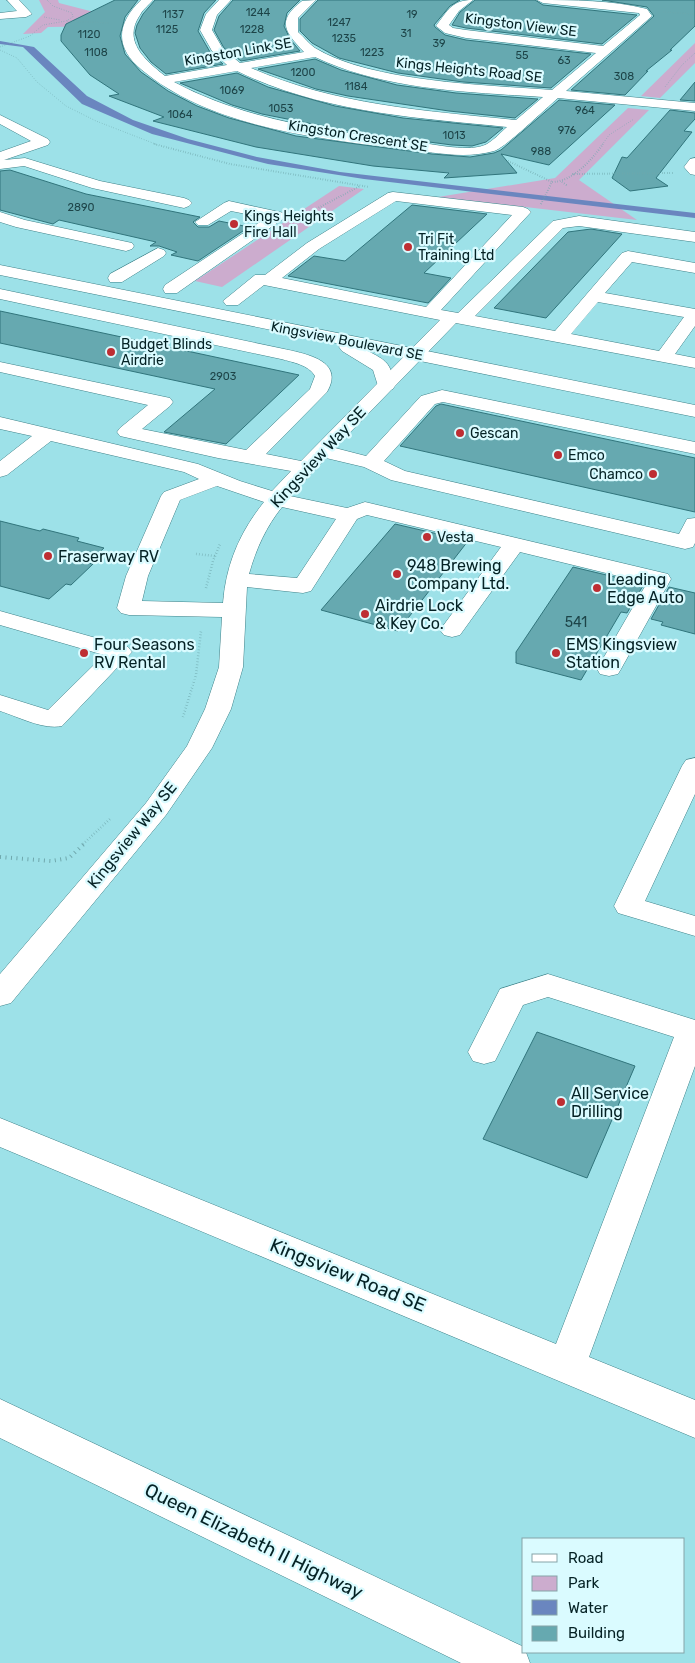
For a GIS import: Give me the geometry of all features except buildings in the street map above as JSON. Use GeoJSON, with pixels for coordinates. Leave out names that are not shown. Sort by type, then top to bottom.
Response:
{"type":"FeatureCollection","features":[{"type":"Feature","properties":{"kind":"main road"},"geometry":{"type":"LineString","coordinates":[[0,16],[26,14],[13,0]]}},
{"type":"Feature","properties":{"kind":"main road"},"geometry":{"type":"LineString","coordinates":[[129,22],[132,15],[147,0]]}},
{"type":"Feature","properties":{"kind":"main road"},"geometry":{"type":"LineString","coordinates":[[225,0],[212,14],[206,30],[213,45],[226,58],[239,67],[285,86],[356,105],[518,124]]}},
{"type":"Feature","properties":{"kind":"main road","name":"Kings Heights Road SE"},"geometry":{"type":"LineString","coordinates":[[310,0],[294,13],[290,26],[296,38],[317,53],[350,66],[398,78],[695,107]]}},
{"type":"Feature","properties":{"kind":"main road","name":"Kingston View SE"},"geometry":{"type":"LineString","coordinates":[[467,0],[455,9],[445,21],[442,26],[445,29],[466,34],[604,50]]}},
{"type":"Feature","properties":{"kind":"main road"},"geometry":{"type":"LineString","coordinates":[[484,149],[492,147],[646,16],[644,11],[631,8],[543,0]]}},
{"type":"Feature","properties":{"kind":"main road","name":"Kingston Crescent SE"},"geometry":{"type":"LineString","coordinates":[[129,22],[128,43],[132,53],[145,67],[177,89],[213,105],[253,118],[306,130],[401,144],[463,150],[484,149]]}},
{"type":"Feature","properties":{"kind":"main road","name":"Kingston Link SE"},"geometry":{"type":"LineString","coordinates":[[163,80],[317,53]]}},
{"type":"Feature","properties":{"kind":"main road"},"geometry":{"type":"LineString","coordinates":[[0,119],[43,142],[0,157]]}},
{"type":"Feature","properties":{"kind":"main road"},"geometry":{"type":"LineString","coordinates":[[0,165],[25,162],[97,185],[184,203]]}},
{"type":"Feature","properties":{"kind":"main road"},"geometry":{"type":"LineString","coordinates":[[695,162],[691,167],[695,171]]}},
{"type":"Feature","properties":{"kind":"main road"},"geometry":{"type":"LineString","coordinates":[[268,281],[313,246],[393,196],[523,212],[429,312]]}},
{"type":"Feature","properties":{"kind":"main road"},"geometry":{"type":"LineString","coordinates":[[171,289],[279,216],[229,206],[203,222]]}},
{"type":"Feature","properties":{"kind":"main road"},"geometry":{"type":"LineString","coordinates":[[0,217],[21,224],[126,246]]}},
{"type":"Feature","properties":{"kind":"main road","name":"Kingsview Way SE"},"geometry":{"type":"LineString","coordinates":[[0,995],[156,810],[199,748],[218,709],[231,667],[236,580],[244,552],[259,522],[313,460],[386,385],[419,344],[457,318],[558,224],[579,221],[695,237]]}},
{"type":"Feature","properties":{"kind":"main road"},"geometry":{"type":"LineString","coordinates":[[116,278],[158,253]]}},
{"type":"Feature","properties":{"kind":"main road"},"geometry":{"type":"LineString","coordinates":[[559,337],[628,256],[695,268]]}},
{"type":"Feature","properties":{"kind":"main road","name":"Kingsview Boulevard SE"},"geometry":{"type":"LineString","coordinates":[[4,263],[116,278],[171,289],[230,309],[326,337],[419,344],[524,358]]}},
{"type":"Feature","properties":{"kind":"main road","name":"Kingsview Boulevard SE"},"geometry":{"type":"LineString","coordinates":[[4,263],[230,309],[375,329]]}},
{"type":"Feature","properties":{"kind":"main road"},"geometry":{"type":"LineString","coordinates":[[202,336],[261,279],[695,363]]}},
{"type":"Feature","properties":{"kind":"main road"},"geometry":{"type":"LineString","coordinates":[[0,294],[300,358],[321,369],[325,376],[325,383],[318,392],[251,457]]}},
{"type":"Feature","properties":{"kind":"main road"},"geometry":{"type":"LineString","coordinates":[[594,296],[695,314],[664,357]]}},
{"type":"Feature","properties":{"kind":"main road"},"geometry":{"type":"LineString","coordinates":[[326,337],[372,360],[382,368],[386,385]]}},
{"type":"Feature","properties":{"kind":"main road","name":"Kingsview Boulevard SE"},"geometry":{"type":"LineString","coordinates":[[419,344],[695,411]]}},
{"type":"Feature","properties":{"kind":"main road"},"geometry":{"type":"LineString","coordinates":[[0,367],[163,402],[127,432],[218,452],[251,457],[371,463],[398,476],[685,542],[695,524]]}},
{"type":"Feature","properties":{"kind":"main road"},"geometry":{"type":"LineString","coordinates":[[371,463],[428,400],[442,396],[695,448]]}},
{"type":"Feature","properties":{"kind":"main road"},"geometry":{"type":"LineString","coordinates":[[0,423],[191,468],[235,486],[303,505],[349,515]]}},
{"type":"Feature","properties":{"kind":"main road"},"geometry":{"type":"LineString","coordinates":[[0,471],[48,434]]}},
{"type":"Feature","properties":{"kind":"main road"},"geometry":{"type":"LineString","coordinates":[[217,479],[171,496],[137,576],[129,608],[234,610]]}},
{"type":"Feature","properties":{"kind":"main road"},"geometry":{"type":"LineString","coordinates":[[236,580],[303,586],[349,515],[365,508],[660,579],[609,669]]}},
{"type":"Feature","properties":{"kind":"main road"},"geometry":{"type":"LineString","coordinates":[[452,630],[515,544]]}},
{"type":"Feature","properties":{"kind":"main road"},"geometry":{"type":"LineString","coordinates":[[0,618],[120,652],[53,720],[0,704]]}},
{"type":"Feature","properties":{"kind":"main road"},"geometry":{"type":"LineString","coordinates":[[695,766],[628,906],[695,926]]}},
{"type":"Feature","properties":{"kind":"main road"},"geometry":{"type":"LineString","coordinates":[[484,1052],[511,997],[548,985],[692,1031],[567,1365]]}},
{"type":"Feature","properties":{"kind":"main road","name":"Kingsview Road SE"},"geometry":{"type":"LineString","coordinates":[[0,1132],[695,1419]]}},
{"type":"Feature","properties":{"kind":"main road","name":"Queen Elizabeth II Highway"},"geometry":{"type":"LineString","coordinates":[[0,1418],[508,1663]]}},
{"type":"Feature","properties":{"kind":"path"},"geometry":{"type":"LineString","coordinates":[[47,0],[53,6],[72,13],[73,17],[66,21]]}},
{"type":"Feature","properties":{"kind":"path"},"geometry":{"type":"LineString","coordinates":[[644,11],[695,14]]}},
{"type":"Feature","properties":{"kind":"path"},"geometry":{"type":"LineString","coordinates":[[1,48],[11,42],[30,36],[43,25],[66,21],[129,22]]}},
{"type":"Feature","properties":{"kind":"path"},"geometry":{"type":"LineString","coordinates":[[1,48],[17,56],[34,78],[63,104],[95,121],[147,142],[186,154],[261,171],[369,187]]}},
{"type":"Feature","properties":{"kind":"path"},"geometry":{"type":"LineString","coordinates":[[662,89],[695,53]]}},
{"type":"Feature","properties":{"kind":"path"},"geometry":{"type":"LineString","coordinates":[[562,182],[594,157],[609,134],[636,117]]}},
{"type":"Feature","properties":{"kind":"path"},"geometry":{"type":"LineString","coordinates":[[484,149],[552,182],[562,182],[568,186]]}},
{"type":"Feature","properties":{"kind":"path"},"geometry":{"type":"LineString","coordinates":[[571,174],[676,173]]}},
{"type":"Feature","properties":{"kind":"path"},"geometry":{"type":"LineString","coordinates":[[540,207],[552,182]]}},
{"type":"Feature","properties":{"kind":"path"},"geometry":{"type":"LineString","coordinates":[[182,720],[196,681],[201,659],[204,593],[215,556],[222,541]]}},
{"type":"Feature","properties":{"kind":"path"},"geometry":{"type":"LineString","coordinates":[[196,554],[215,556]]}},
{"type":"Feature","properties":{"kind":"path"},"geometry":{"type":"LineString","coordinates":[[0,857],[51,861],[69,858],[116,814]]}},
{"type":"Feature","properties":{"kind":"green space"},"geometry":{"type":"Polygon","coordinates":[[[39,0],[58,0],[59,3],[90,11],[126,12],[118,26],[48,27],[41,33],[23,34],[45,12],[39,0]]]}},
{"type":"Feature","properties":{"kind":"green space"},"geometry":{"type":"Polygon","coordinates":[[[695,43],[695,63],[660,98],[641,96],[695,43]]]}},
{"type":"Feature","properties":{"kind":"green space"},"geometry":{"type":"Polygon","coordinates":[[[628,108],[649,110],[579,180],[637,220],[438,197],[555,178],[628,108]]]}},
{"type":"Feature","properties":{"kind":"green space"},"geometry":{"type":"Polygon","coordinates":[[[339,186],[364,189],[222,287],[195,281],[339,186]]]}},
{"type":"Feature","properties":{"kind":"water"},"geometry":{"type":"Polygon","coordinates":[[[0,41],[34,47],[87,96],[133,120],[188,139],[257,157],[340,172],[695,213],[695,218],[364,179],[268,164],[152,134],[82,104],[23,47],[0,44],[0,41]]]}},
{"type":"Feature","properties":{"kind":"place","name":"Kings Heights Fire Hall"},"geometry":{"type":"Point","coordinates":[234,224]}},
{"type":"Feature","properties":{"kind":"place","name":"Tri Fit Training Ltd"},"geometry":{"type":"Point","coordinates":[408,247]}},
{"type":"Feature","properties":{"kind":"place","name":"Budget Blinds Airdrie"},"geometry":{"type":"Point","coordinates":[111,352]}},
{"type":"Feature","properties":{"kind":"place","name":"Gescan"},"geometry":{"type":"Point","coordinates":[460,433]}},
{"type":"Feature","properties":{"kind":"place","name":"Emco"},"geometry":{"type":"Point","coordinates":[558,455]}},
{"type":"Feature","properties":{"kind":"place","name":"Chamco"},"geometry":{"type":"Point","coordinates":[653,474]}},
{"type":"Feature","properties":{"kind":"place","name":"Vesta"},"geometry":{"type":"Point","coordinates":[427,537]}},
{"type":"Feature","properties":{"kind":"place","name":"Fraserway RV"},"geometry":{"type":"Point","coordinates":[48,556]}},
{"type":"Feature","properties":{"kind":"place","name":"948 Brewing Company Ltd."},"geometry":{"type":"Point","coordinates":[397,574]}},
{"type":"Feature","properties":{"kind":"place","name":"Leading Edge Auto"},"geometry":{"type":"Point","coordinates":[597,588]}},
{"type":"Feature","properties":{"kind":"place","name":"Airdrie Lock & Key Co."},"geometry":{"type":"Point","coordinates":[365,614]}},
{"type":"Feature","properties":{"kind":"place","name":"Four Seasons RV Rental"},"geometry":{"type":"Point","coordinates":[84,653]}},
{"type":"Feature","properties":{"kind":"place","name":"EMS Kingsview Station"},"geometry":{"type":"Point","coordinates":[556,653]}},
{"type":"Feature","properties":{"kind":"place","name":"All Service Drilling"},"geometry":{"type":"Point","coordinates":[561,1102]}}]}
